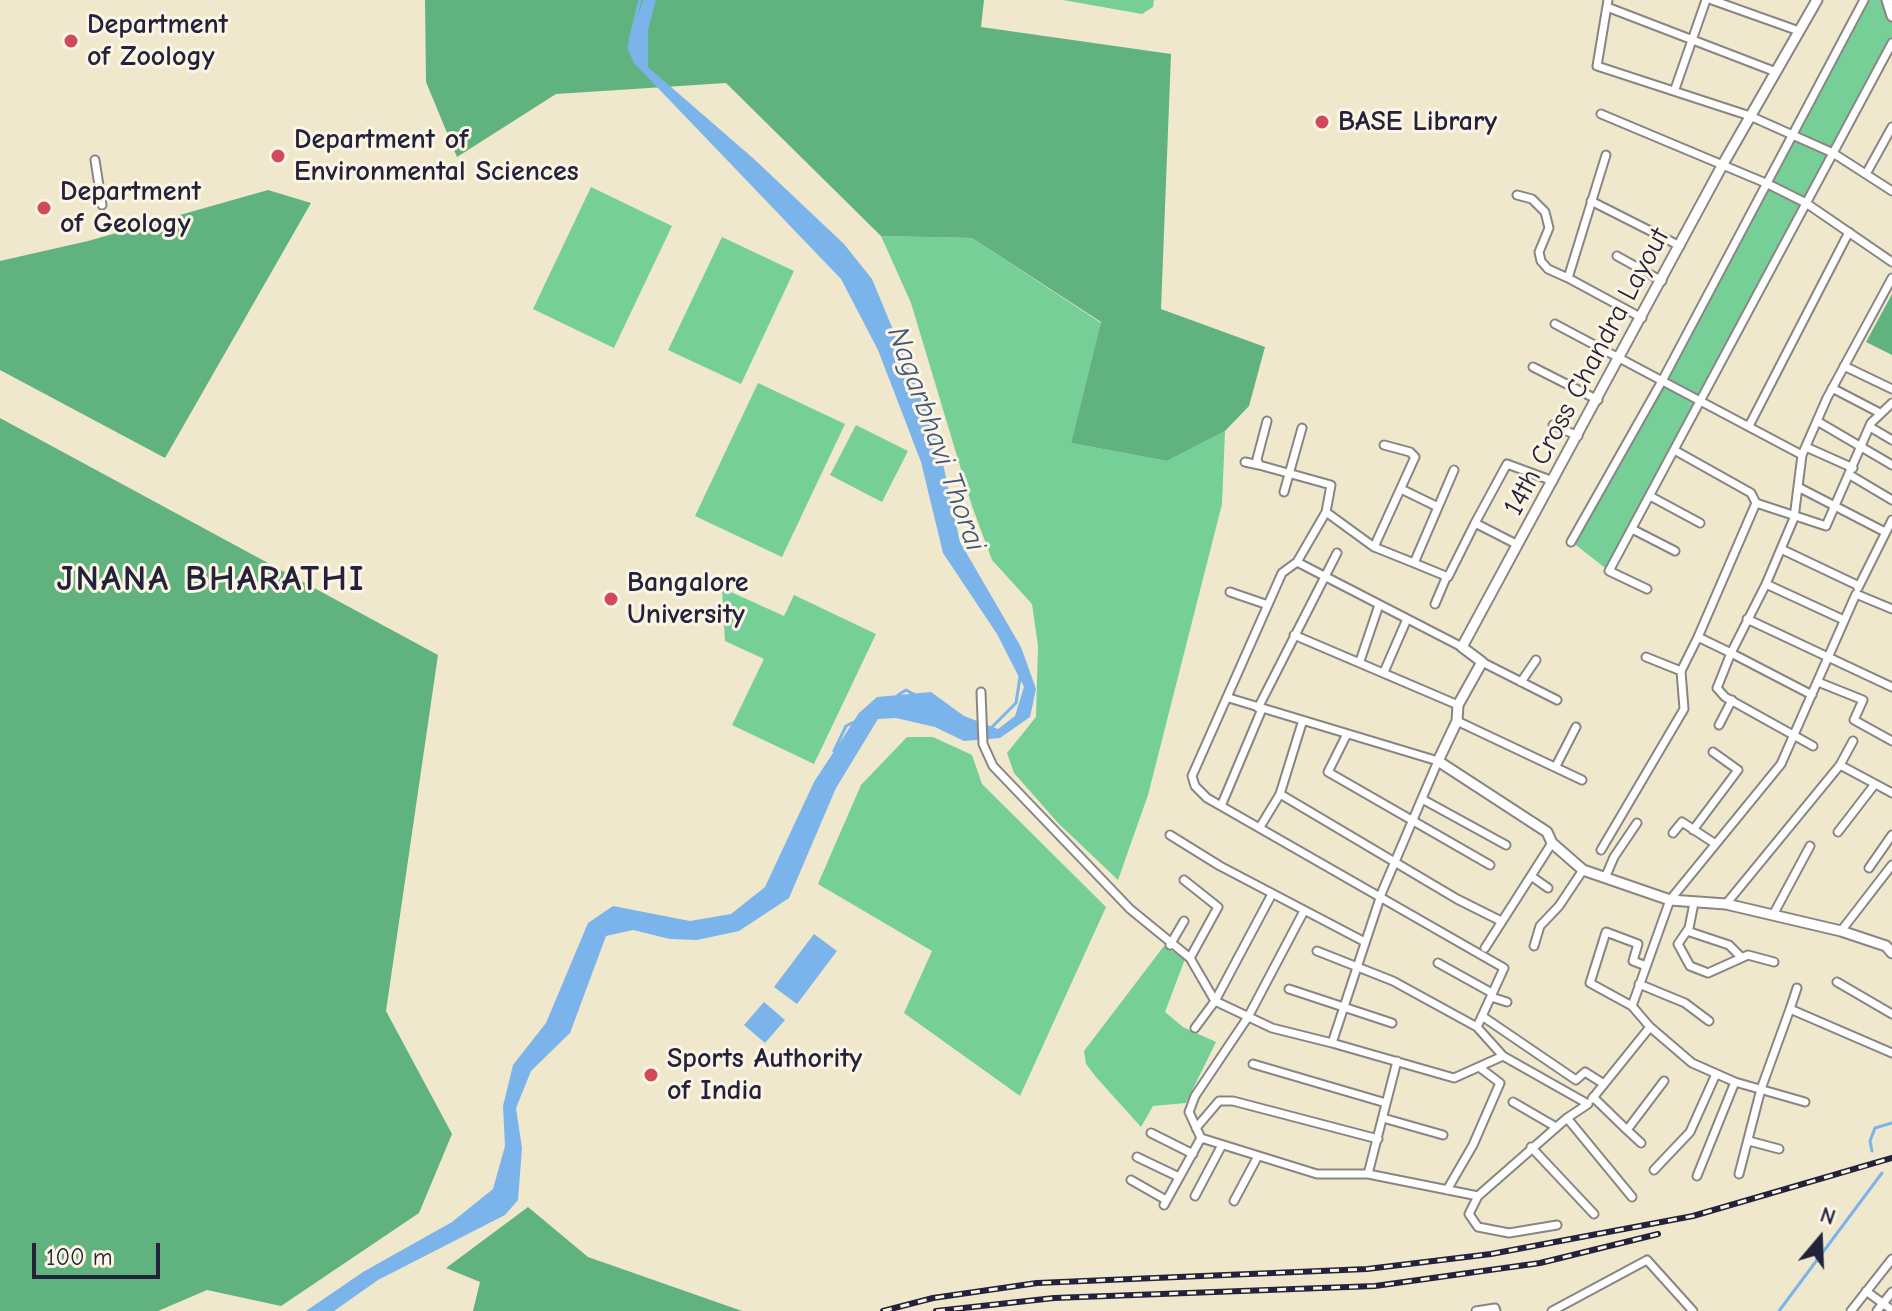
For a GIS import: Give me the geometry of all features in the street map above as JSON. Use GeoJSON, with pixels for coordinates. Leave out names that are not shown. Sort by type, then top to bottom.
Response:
{"type":"FeatureCollection","features":[{"type":"Feature","properties":{"kind":"street"},"geometry":{"type":"LineString","coordinates":[[1675,89],[1709,0],[1799,31]]}},
{"type":"Feature","properties":{"kind":"street","name":"14th Cross Chandra Layout"},"geometry":{"type":"LineString","coordinates":[[1462,647],[1621,359],[1723,164],[1817,0]]}},
{"type":"Feature","properties":{"kind":"street"},"geometry":{"type":"LineString","coordinates":[[1571,542],[1662,381],[1864,0]]}},
{"type":"Feature","properties":{"kind":"street"},"geometry":{"type":"LineString","coordinates":[[1887,0],[1892,16]]}},
{"type":"Feature","properties":{"kind":"street"},"geometry":{"type":"LineString","coordinates":[[1776,72],[1607,4],[1597,66],[1750,116],[1833,153],[1892,191]]}},
{"type":"Feature","properties":{"kind":"street"},"geometry":{"type":"LineString","coordinates":[[1647,589],[1609,571],[1892,43]]}},
{"type":"Feature","properties":{"kind":"street"},"geometry":{"type":"LineString","coordinates":[[1601,114],[1723,164],[1806,203],[1892,262]]}},
{"type":"Feature","properties":{"kind":"street"},"geometry":{"type":"LineString","coordinates":[[1866,174],[1892,127]]}},
{"type":"Feature","properties":{"kind":"street"},"geometry":{"type":"LineString","coordinates":[[1568,278],[1606,155]]}},
{"type":"Feature","properties":{"kind":"street"},"geometry":{"type":"LineString","coordinates":[[95,160],[102,205]]}},
{"type":"Feature","properties":{"kind":"street"},"geometry":{"type":"LineString","coordinates":[[1517,195],[1532,199],[1545,212],[1549,228],[1539,252],[1541,261],[1548,269],[1642,318]]}},
{"type":"Feature","properties":{"kind":"street"},"geometry":{"type":"LineString","coordinates":[[1591,201],[1680,246]]}},
{"type":"Feature","properties":{"kind":"street"},"geometry":{"type":"LineString","coordinates":[[1750,424],[1849,232]]}},
{"type":"Feature","properties":{"kind":"street"},"geometry":{"type":"LineString","coordinates":[[1617,256],[1662,281]]}},
{"type":"Feature","properties":{"kind":"street"},"geometry":{"type":"LineString","coordinates":[[1813,746],[1732,700],[1717,688],[1794,518],[1804,451],[1832,388],[1892,278]]}},
{"type":"Feature","properties":{"kind":"street"},"geometry":{"type":"LineString","coordinates":[[1555,324],[1702,401],[1852,472],[1892,500]]}},
{"type":"Feature","properties":{"kind":"street"},"geometry":{"type":"LineString","coordinates":[[1844,366],[1892,389]]}},
{"type":"Feature","properties":{"kind":"street"},"geometry":{"type":"LineString","coordinates":[[1533,367],[1598,400]]}},
{"type":"Feature","properties":{"kind":"street"},"geometry":{"type":"LineString","coordinates":[[1832,388],[1880,413]]}},
{"type":"Feature","properties":{"kind":"street"},"geometry":{"type":"LineString","coordinates":[[1676,451],[1751,493],[1756,503],[1826,526],[1870,427],[1892,403]]}},
{"type":"Feature","properties":{"kind":"street"},"geometry":{"type":"LineString","coordinates":[[1259,465],[1257,459],[1267,421]]}},
{"type":"Feature","properties":{"kind":"street"},"geometry":{"type":"LineString","coordinates":[[1817,421],[1892,465]]}},
{"type":"Feature","properties":{"kind":"street"},"geometry":{"type":"LineString","coordinates":[[1553,425],[1578,436]]}},
{"type":"Feature","properties":{"kind":"street"},"geometry":{"type":"LineString","coordinates":[[1870,427],[1892,440]]}},
{"type":"Feature","properties":{"kind":"street"},"geometry":{"type":"LineString","coordinates":[[1284,492],[1302,428]]}},
{"type":"Feature","properties":{"kind":"street"},"geometry":{"type":"LineString","coordinates":[[1374,547],[1415,457],[1410,452],[1384,445]]}},
{"type":"Feature","properties":{"kind":"street"},"geometry":{"type":"LineString","coordinates":[[1245,462],[1331,485],[1326,512],[1297,562],[1282,573],[1192,776],[1200,793],[1221,806],[1380,900],[1504,968],[1477,1027]]}},
{"type":"Feature","properties":{"kind":"street"},"geometry":{"type":"LineString","coordinates":[[1435,604],[1507,464],[1553,481]]}},
{"type":"Feature","properties":{"kind":"street"},"geometry":{"type":"LineString","coordinates":[[1616,464],[1625,469]]}},
{"type":"Feature","properties":{"kind":"street"},"geometry":{"type":"LineString","coordinates":[[1414,563],[1454,470]]}},
{"type":"Feature","properties":{"kind":"street"},"geometry":{"type":"LineString","coordinates":[[1798,487],[1836,504],[1892,543]]}},
{"type":"Feature","properties":{"kind":"street"},"geometry":{"type":"LineString","coordinates":[[1401,489],[1438,507]]}},
{"type":"Feature","properties":{"kind":"street"},"geometry":{"type":"LineString","coordinates":[[1650,496],[1700,523]]}},
{"type":"Feature","properties":{"kind":"street"},"geometry":{"type":"LineString","coordinates":[[1601,850],[1684,709],[1681,671],[1756,503]]}},
{"type":"Feature","properties":{"kind":"street"},"geometry":{"type":"LineString","coordinates":[[1326,512],[1374,547],[1446,578]]}},
{"type":"Feature","properties":{"kind":"street"},"geometry":{"type":"LineString","coordinates":[[1632,1006],[1670,900],[1781,764],[1859,586],[1892,520]]}},
{"type":"Feature","properties":{"kind":"street"},"geometry":{"type":"LineString","coordinates":[[1475,523],[1518,545]]}},
{"type":"Feature","properties":{"kind":"street"},"geometry":{"type":"LineString","coordinates":[[1632,529],[1675,551]]}},
{"type":"Feature","properties":{"kind":"street"},"geometry":{"type":"LineString","coordinates":[[1781,549],[1859,586]]}},
{"type":"Feature","properties":{"kind":"street"},"geometry":{"type":"LineString","coordinates":[[1221,806],[1260,708],[1337,553]]}},
{"type":"Feature","properties":{"kind":"street"},"geometry":{"type":"LineString","coordinates":[[1297,562],[1557,700]]}},
{"type":"Feature","properties":{"kind":"street"},"geometry":{"type":"LineString","coordinates":[[1766,584],[1844,620]]}},
{"type":"Feature","properties":{"kind":"street"},"geometry":{"type":"LineString","coordinates":[[1230,592],[1268,605]]}},
{"type":"Feature","properties":{"kind":"street"},"geometry":{"type":"LineString","coordinates":[[1856,594],[1892,609]]}},
{"type":"Feature","properties":{"kind":"street"},"geometry":{"type":"LineString","coordinates":[[1360,661],[1379,605]]}},
{"type":"Feature","properties":{"kind":"street"},"geometry":{"type":"LineString","coordinates":[[1384,672],[1407,619]]}},
{"type":"Feature","properties":{"kind":"street"},"geometry":{"type":"LineString","coordinates":[[1747,619],[1892,687]]}},
{"type":"Feature","properties":{"kind":"street"},"geometry":{"type":"LineString","coordinates":[[1294,635],[1458,705]]}},
{"type":"Feature","properties":{"kind":"street"},"geometry":{"type":"LineString","coordinates":[[1698,637],[1812,695]]}},
{"type":"Feature","properties":{"kind":"street"},"geometry":{"type":"LineString","coordinates":[[1646,657],[1681,671]]}},
{"type":"Feature","properties":{"kind":"street"},"geometry":{"type":"LineString","coordinates":[[1521,682],[1536,660]]}},
{"type":"Feature","properties":{"kind":"street"},"geometry":{"type":"LineString","coordinates":[[1332,1043],[1395,859],[1457,721],[1458,705],[1482,662]]}},
{"type":"Feature","properties":{"kind":"street"},"geometry":{"type":"LineString","coordinates":[[1818,682],[1863,700],[1854,720],[1892,741]]}},
{"type":"Feature","properties":{"kind":"street"},"geometry":{"type":"LineString","coordinates":[[981,692],[983,744],[993,766],[1130,909],[1170,945],[1190,958],[1215,1001],[1272,1028],[1454,1078],[1503,1056]]}},
{"type":"Feature","properties":{"kind":"street"},"geometry":{"type":"LineString","coordinates":[[1229,698],[1302,723],[1438,761],[1547,832],[1552,843],[1583,870],[1670,900],[1726,904],[1890,946]]}},
{"type":"Feature","properties":{"kind":"street"},"geometry":{"type":"LineString","coordinates":[[1719,725],[1732,700]]}},
{"type":"Feature","properties":{"kind":"street"},"geometry":{"type":"LineString","coordinates":[[1457,721],[1582,780]]}},
{"type":"Feature","properties":{"kind":"street"},"geometry":{"type":"LineString","coordinates":[[1260,827],[1280,794],[1302,723]]}},
{"type":"Feature","properties":{"kind":"street"},"geometry":{"type":"LineString","coordinates":[[1556,766],[1576,727]]}},
{"type":"Feature","properties":{"kind":"street"},"geometry":{"type":"LineString","coordinates":[[1347,734],[1328,772],[1412,823],[1490,865]]}},
{"type":"Feature","properties":{"kind":"street"},"geometry":{"type":"LineString","coordinates":[[1726,904],[1840,765],[1853,741]]}},
{"type":"Feature","properties":{"kind":"street"},"geometry":{"type":"LineString","coordinates":[[1693,830],[1738,770],[1713,752]]}},
{"type":"Feature","properties":{"kind":"street"},"geometry":{"type":"LineString","coordinates":[[1840,765],[1892,793]]}},
{"type":"Feature","properties":{"kind":"street"},"geometry":{"type":"LineString","coordinates":[[1838,832],[1875,784]]}},
{"type":"Feature","properties":{"kind":"street"},"geometry":{"type":"LineString","coordinates":[[1280,794],[1395,859],[1457,899],[1501,921]]}},
{"type":"Feature","properties":{"kind":"street"},"geometry":{"type":"LineString","coordinates":[[1422,799],[1506,845]]}},
{"type":"Feature","properties":{"kind":"street"},"geometry":{"type":"LineString","coordinates":[[1673,833],[1682,822],[1714,843]]}},
{"type":"Feature","properties":{"kind":"street"},"geometry":{"type":"LineString","coordinates":[[1605,878],[1614,857],[1637,823]]}},
{"type":"Feature","properties":{"kind":"street"},"geometry":{"type":"LineString","coordinates":[[1170,835],[1272,894],[1365,942]]}},
{"type":"Feature","properties":{"kind":"street"},"geometry":{"type":"LineString","coordinates":[[1869,868],[1892,835]]}},
{"type":"Feature","properties":{"kind":"street"},"geometry":{"type":"LineString","coordinates":[[1485,948],[1552,843]]}},
{"type":"Feature","properties":{"kind":"street"},"geometry":{"type":"LineString","coordinates":[[1773,915],[1810,846]]}},
{"type":"Feature","properties":{"kind":"street"},"geometry":{"type":"LineString","coordinates":[[1841,931],[1892,865]]}},
{"type":"Feature","properties":{"kind":"street"},"geometry":{"type":"LineString","coordinates":[[1534,946],[1540,926],[1583,870]]}},
{"type":"Feature","properties":{"kind":"street"},"geometry":{"type":"LineString","coordinates":[[1531,876],[1548,888]]}},
{"type":"Feature","properties":{"kind":"street"},"geometry":{"type":"LineString","coordinates":[[1184,880],[1218,907],[1190,958]]}},
{"type":"Feature","properties":{"kind":"street"},"geometry":{"type":"LineString","coordinates":[[1195,1028],[1215,1001],[1272,894]]}},
{"type":"Feature","properties":{"kind":"street"},"geometry":{"type":"LineString","coordinates":[[1694,903],[1687,931],[1678,944],[1690,966],[1708,973],[1740,956],[1757,956],[1774,962]]}},
{"type":"Feature","properties":{"kind":"street"},"geometry":{"type":"LineString","coordinates":[[1304,911],[1248,1017],[1195,1096],[1189,1112],[1201,1138],[1317,1174],[1368,1174],[1478,1196]]}},
{"type":"Feature","properties":{"kind":"street"},"geometry":{"type":"LineString","coordinates":[[1170,945],[1184,921]]}},
{"type":"Feature","properties":{"kind":"street"},"geometry":{"type":"LineString","coordinates":[[1687,931],[1729,945],[1740,956]]}},
{"type":"Feature","properties":{"kind":"street"},"geometry":{"type":"LineString","coordinates":[[1646,966],[1633,961],[1638,944],[1606,932],[1590,983],[1632,1006],[1650,1027],[1692,1063],[1735,1082],[1805,1102]]}},
{"type":"Feature","properties":{"kind":"street"},"geometry":{"type":"LineString","coordinates":[[1317,951],[1357,965],[1477,1027],[1503,1056],[1590,1100],[1641,1143]]}},
{"type":"Feature","properties":{"kind":"street"},"geometry":{"type":"LineString","coordinates":[[1438,963],[1507,1002]]}},
{"type":"Feature","properties":{"kind":"street"},"geometry":{"type":"LineString","coordinates":[[1837,982],[1892,1014]]}},
{"type":"Feature","properties":{"kind":"street"},"geometry":{"type":"LineString","coordinates":[[1639,984],[1685,1003],[1709,1021]]}},
{"type":"Feature","properties":{"kind":"street"},"geometry":{"type":"LineString","coordinates":[[1739,1174],[1761,1089],[1797,988]]}},
{"type":"Feature","properties":{"kind":"street"},"geometry":{"type":"LineString","coordinates":[[1289,989],[1343,1004],[1392,1023]]}},
{"type":"Feature","properties":{"kind":"street"},"geometry":{"type":"LineString","coordinates":[[1790,1009],[1892,1053]]}},
{"type":"Feature","properties":{"kind":"street"},"geometry":{"type":"LineString","coordinates":[[1482,1016],[1576,1080],[1585,1072],[1604,1084]]}},
{"type":"Feature","properties":{"kind":"street"},"geometry":{"type":"LineString","coordinates":[[1557,1225],[1509,1233],[1478,1227],[1469,1214],[1478,1196],[1531,1147],[1590,1100],[1650,1027]]}},
{"type":"Feature","properties":{"kind":"street"},"geometry":{"type":"LineString","coordinates":[[1368,1174],[1397,1061]]}},
{"type":"Feature","properties":{"kind":"street"},"geometry":{"type":"LineString","coordinates":[[1253,1064],[1386,1103]]}},
{"type":"Feature","properties":{"kind":"street"},"geometry":{"type":"LineString","coordinates":[[1447,1190],[1473,1145],[1500,1083],[1479,1067]]}},
{"type":"Feature","properties":{"kind":"street"},"geometry":{"type":"LineString","coordinates":[[1654,1170],[1690,1132],[1716,1074]]}},
{"type":"Feature","properties":{"kind":"street"},"geometry":{"type":"LineString","coordinates":[[1627,1130],[1664,1081]]}},
{"type":"Feature","properties":{"kind":"street"},"geometry":{"type":"LineString","coordinates":[[1697,1176],[1735,1082]]}},
{"type":"Feature","properties":{"kind":"street"},"geometry":{"type":"LineString","coordinates":[[1196,1128],[1219,1101],[1233,1101],[1378,1139]]}},
{"type":"Feature","properties":{"kind":"street"},"geometry":{"type":"LineString","coordinates":[[1513,1102],[1556,1127]]}},
{"type":"Feature","properties":{"kind":"street"},"geometry":{"type":"LineString","coordinates":[[1383,1118],[1443,1135]]}},
{"type":"Feature","properties":{"kind":"street"},"geometry":{"type":"LineString","coordinates":[[1567,1118],[1632,1197]]}},
{"type":"Feature","properties":{"kind":"street"},"geometry":{"type":"LineString","coordinates":[[1151,1133],[1193,1154]]}},
{"type":"Feature","properties":{"kind":"street"},"geometry":{"type":"LineString","coordinates":[[1131,1180],[1165,1202],[1201,1138]]}},
{"type":"Feature","properties":{"kind":"street"},"geometry":{"type":"LineString","coordinates":[[1749,1141],[1779,1149]]}},
{"type":"Feature","properties":{"kind":"street"},"geometry":{"type":"LineString","coordinates":[[1195,1196],[1222,1145]]}},
{"type":"Feature","properties":{"kind":"street"},"geometry":{"type":"LineString","coordinates":[[1531,1147],[1594,1214]]}},
{"type":"Feature","properties":{"kind":"street"},"geometry":{"type":"LineString","coordinates":[[1234,1201],[1258,1156]]}},
{"type":"Feature","properties":{"kind":"street"},"geometry":{"type":"LineString","coordinates":[[1137,1157],[1179,1177]]}},
{"type":"Feature","properties":{"kind":"street"},"geometry":{"type":"LineString","coordinates":[[1851,1311],[1892,1259]]}},
{"type":"Feature","properties":{"kind":"street"},"geometry":{"type":"LineString","coordinates":[[1552,1311],[1647,1260],[1693,1311]]}},
{"type":"Feature","properties":{"kind":"street"},"geometry":{"type":"LineString","coordinates":[[1866,1291],[1892,1310]]}},
{"type":"Feature","properties":{"kind":"street"},"geometry":{"type":"LineString","coordinates":[[1877,1311],[1892,1292]]}},
{"type":"Feature","properties":{"kind":"street"},"geometry":{"type":"LineString","coordinates":[[1476,1311],[1495,1308],[1496,1311]]}},
{"type":"Feature","properties":{"kind":"green space"},"geometry":{"type":"Polygon","coordinates":[[[425,0],[984,0],[981,27],[1171,54],[1161,309],[1265,347],[1249,406],[1225,431],[1167,461],[1071,443],[1101,322],[972,238],[881,236],[726,83],[556,94],[457,157],[426,82],[425,0]]]}},
{"type":"Feature","properties":{"kind":"green space"},"geometry":{"type":"Polygon","coordinates":[[[1063,0],[1154,0],[1153,7],[1142,14],[1063,0]]]}},
{"type":"Feature","properties":{"kind":"green space"},"geometry":{"type":"Polygon","coordinates":[[[1864,0],[1887,0],[1892,16],[1892,43],[1609,571],[1572,542],[1864,0]]]}},
{"type":"Feature","properties":{"kind":"green space"},"geometry":{"type":"Polygon","coordinates":[[[591,187],[672,226],[614,348],[533,309],[591,187]]]}},
{"type":"Feature","properties":{"kind":"green space"},"geometry":{"type":"Polygon","coordinates":[[[268,190],[311,203],[165,458],[0,370],[0,261],[88,241],[268,190]]]}},
{"type":"Feature","properties":{"kind":"green space"},"geometry":{"type":"Polygon","coordinates":[[[881,236],[972,238],[1101,323],[1071,443],[1167,461],[1225,431],[1222,504],[1148,795],[1118,880],[1058,823],[1014,773],[1007,753],[1036,717],[1038,646],[1032,604],[992,560],[972,506],[911,303],[881,236]]]}},
{"type":"Feature","properties":{"kind":"green space"},"geometry":{"type":"Polygon","coordinates":[[[722,237],[794,271],[741,384],[668,350],[722,237]]]}},
{"type":"Feature","properties":{"kind":"green space"},"geometry":{"type":"Polygon","coordinates":[[[1892,294],[1892,355],[1866,342],[1892,294]]]}},
{"type":"Feature","properties":{"kind":"green space"},"geometry":{"type":"Polygon","coordinates":[[[758,383],[845,424],[782,557],[695,516],[758,383]]]}},
{"type":"Feature","properties":{"kind":"green space"},"geometry":{"type":"Polygon","coordinates":[[[0,418],[438,655],[386,1011],[452,1134],[419,1213],[281,1306],[207,1290],[158,1311],[0,1311],[0,418]]]}},
{"type":"Feature","properties":{"kind":"green space"},"geometry":{"type":"Polygon","coordinates":[[[856,425],[908,451],[882,502],[830,475],[856,425]]]}},
{"type":"Feature","properties":{"kind":"green space"},"geometry":{"type":"Polygon","coordinates":[[[722,588],[784,616],[794,595],[876,634],[814,764],[732,725],[764,659],[725,641],[722,588]]]}},
{"type":"Feature","properties":{"kind":"green space"},"geometry":{"type":"Polygon","coordinates":[[[907,737],[933,737],[972,755],[982,784],[1106,907],[1020,1096],[904,1013],[932,951],[818,884],[861,785],[907,737]]]}},
{"type":"Feature","properties":{"kind":"green space"},"geometry":{"type":"Polygon","coordinates":[[[1164,946],[1185,959],[1165,1012],[1183,1027],[1216,1042],[1186,1103],[1153,1106],[1141,1127],[1086,1064],[1084,1051],[1164,946]]]}},
{"type":"Feature","properties":{"kind":"green space"},"geometry":{"type":"Polygon","coordinates":[[[528,1207],[588,1257],[742,1311],[473,1311],[480,1282],[446,1268],[528,1207]]]}},
{"type":"Feature","properties":{"kind":"water","name":"Nagarbhavi Thorai"},"geometry":{"type":"Polygon","coordinates":[[[643,0],[656,0],[648,30],[648,67],[754,159],[844,244],[872,279],[937,436],[960,542],[1021,647],[1036,689],[1030,717],[1000,738],[964,741],[935,727],[896,718],[878,719],[836,788],[789,898],[739,931],[697,940],[670,939],[633,930],[606,936],[570,1033],[531,1071],[516,1108],[522,1148],[518,1200],[505,1215],[378,1280],[334,1311],[306,1311],[363,1272],[452,1222],[493,1189],[505,1146],[503,1106],[513,1065],[546,1023],[588,923],[613,906],[690,921],[731,914],[765,887],[814,782],[859,713],[877,697],[931,692],[964,716],[998,729],[1015,716],[1024,687],[997,634],[943,553],[921,462],[878,350],[841,279],[634,63],[627,48],[643,0]]]}},
{"type":"Feature","properties":{"kind":"water"},"geometry":{"type":"Polygon","coordinates":[[[814,934],[837,951],[797,1004],[774,987],[814,934]]]}},
{"type":"Feature","properties":{"kind":"water"},"geometry":{"type":"Polygon","coordinates":[[[764,1002],[785,1020],[765,1043],[744,1025],[764,1002]]]}},
{"type":"Feature","properties":{"kind":"waterway","name":"Nagarbhavi Thorai"},"geometry":{"type":"LineString","coordinates":[[630,40],[640,0]]}},
{"type":"Feature","properties":{"kind":"waterway","name":"Nagarbhavi Thorai"},"geometry":{"type":"LineString","coordinates":[[992,727],[1016,703],[1020,677]]}},
{"type":"Feature","properties":{"kind":"waterway","name":"Nagarbhavi Thorai"},"geometry":{"type":"LineString","coordinates":[[898,695],[906,690],[915,695]]}},
{"type":"Feature","properties":{"kind":"waterway","name":"Nagarbhavi Thorai"},"geometry":{"type":"LineString","coordinates":[[834,751],[846,726],[854,722]]}},
{"type":"Feature","properties":{"kind":"waterway"},"geometry":{"type":"LineString","coordinates":[[1872,1151],[1870,1141],[1875,1128],[1892,1123]]}},
{"type":"Feature","properties":{"kind":"waterway"},"geometry":{"type":"LineString","coordinates":[[1779,1311],[1882,1173]]}},
{"type":"Feature","properties":{"kind":"railway"},"geometry":{"type":"LineString","coordinates":[[883,1311],[933,1298],[1037,1283],[1367,1269],[1491,1254],[1693,1216],[1892,1158]]}},
{"type":"Feature","properties":{"kind":"railway"},"geometry":{"type":"LineString","coordinates":[[936,1311],[1054,1298],[1375,1286],[1540,1263],[1658,1234]]}},
{"type":"Feature","properties":{"kind":"place","name":"Department of Zoology"},"geometry":{"type":"Point","coordinates":[71,41]}},
{"type":"Feature","properties":{"kind":"place","name":"BASE Library"},"geometry":{"type":"Point","coordinates":[1322,122]}},
{"type":"Feature","properties":{"kind":"place","name":"Department of Environmental Sciences"},"geometry":{"type":"Point","coordinates":[278,156]}},
{"type":"Feature","properties":{"kind":"place","name":"Department of Geology"},"geometry":{"type":"Point","coordinates":[44,208]}},
{"type":"Feature","properties":{"kind":"place","name":"Bangalore University"},"geometry":{"type":"Point","coordinates":[611,599]}},
{"type":"Feature","properties":{"kind":"place","name":"Sports Authority of India"},"geometry":{"type":"Point","coordinates":[651,1075]}},
{"type":"Feature","properties":{"kind":"district","name":"JNANA BHARATHI"},"geometry":{"type":"Point","coordinates":[211,580]}}]}
